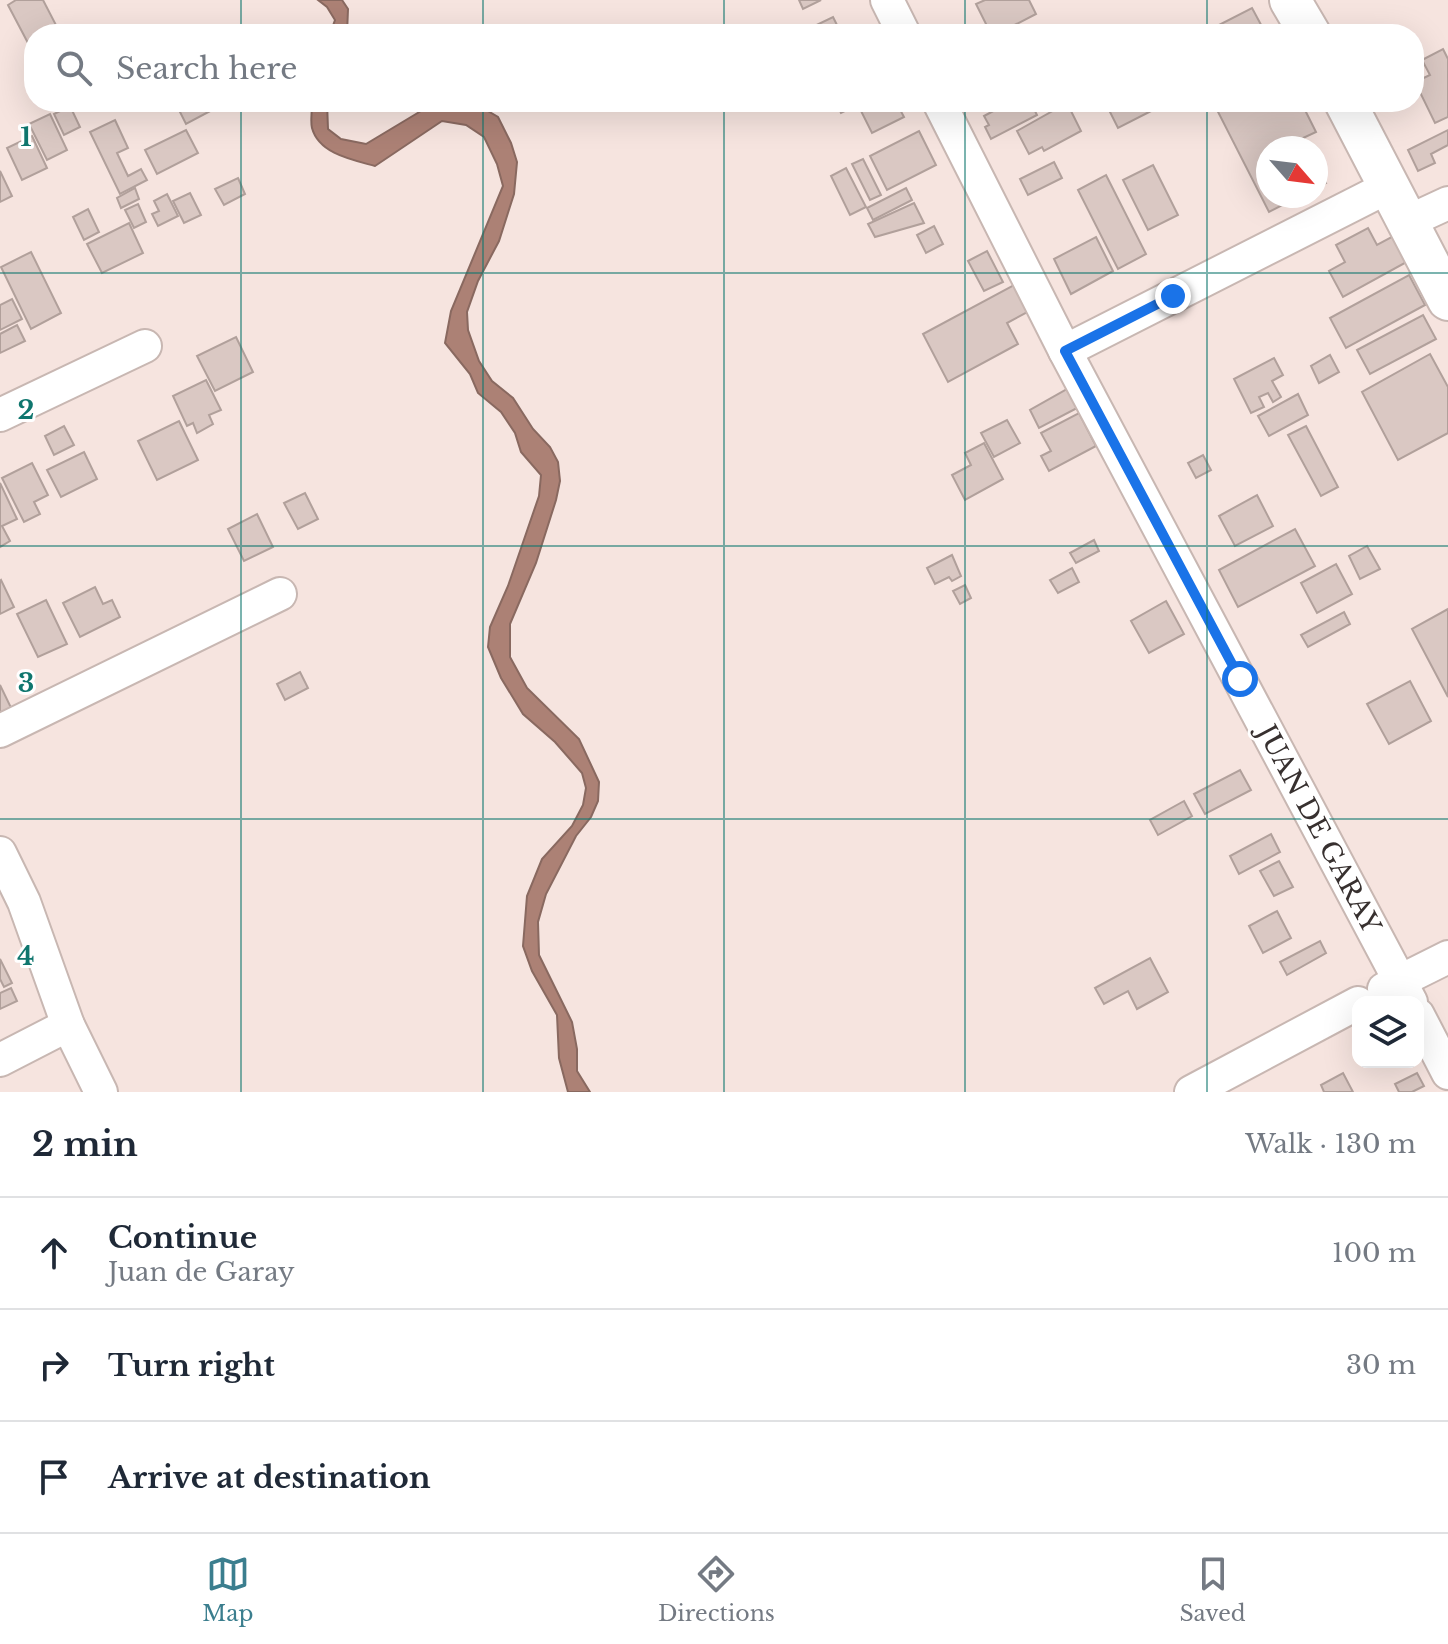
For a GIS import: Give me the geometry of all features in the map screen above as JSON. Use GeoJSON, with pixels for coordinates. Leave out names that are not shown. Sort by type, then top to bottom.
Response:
{"type":"FeatureCollection","features":[{"type":"Feature","properties":{"kind":"main road"},"geometry":{"type":"LineString","coordinates":[[1290,0],[1304,24]]}},
{"type":"Feature","properties":{"kind":"main road"},"geometry":{"type":"LineString","coordinates":[[1350,112],[1448,300]]}},
{"type":"Feature","properties":{"kind":"street"},"geometry":{"type":"LineString","coordinates":[[887,0],[899,24]]}},
{"type":"Feature","properties":{"kind":"street","name":"JUAN DE GARAY"},"geometry":{"type":"LineString","coordinates":[[944,112],[1065,351],[1406,991]]}},
{"type":"Feature","properties":{"kind":"street"},"geometry":{"type":"LineString","coordinates":[[1065,351],[1388,187]]}},
{"type":"Feature","properties":{"kind":"street"},"geometry":{"type":"LineString","coordinates":[[1407,222],[1448,203]]}},
{"type":"Feature","properties":{"kind":"street"},"geometry":{"type":"LineString","coordinates":[[0,415],[145,346]]}},
{"type":"Feature","properties":{"kind":"street"},"geometry":{"type":"LineString","coordinates":[[0,731],[280,594]]}},
{"type":"Feature","properties":{"kind":"street"},"geometry":{"type":"LineString","coordinates":[[0,853],[24,902],[68,1025],[101,1092]]}},
{"type":"Feature","properties":{"kind":"street"},"geometry":{"type":"LineString","coordinates":[[1385,996],[1406,991],[1448,957]]}},
{"type":"Feature","properties":{"kind":"street"},"geometry":{"type":"LineString","coordinates":[[1191,1092],[1352,1006]]}},
{"type":"Feature","properties":{"kind":"street"},"geometry":{"type":"LineString","coordinates":[[0,1060],[68,1025]]}},
{"type":"Feature","properties":{"kind":"street"},"geometry":{"type":"LineString","coordinates":[[1424,1027],[1448,1073]]}},
{"type":"Feature","properties":{"kind":"shaded area"},"geometry":{"type":"Polygon","coordinates":[[[318,0],[342,0],[348,9],[347,24],[334,24],[335,20],[318,0]]]}},
{"type":"Feature","properties":{"kind":"shaded area"},"geometry":{"type":"Polygon","coordinates":[[[311,112],[327,112],[328,129],[341,139],[366,144],[419,112],[489,112],[498,117],[517,162],[514,194],[499,241],[478,281],[467,312],[468,330],[479,361],[492,381],[513,398],[558,462],[560,481],[556,500],[536,563],[510,624],[510,657],[527,688],[579,739],[599,782],[598,801],[546,894],[538,922],[539,955],[572,1022],[577,1071],[590,1092],[568,1092],[559,1058],[557,1015],[532,971],[523,946],[527,896],[542,859],[572,826],[583,805],[586,788],[582,773],[555,742],[523,714],[501,678],[488,647],[490,627],[508,586],[539,496],[541,475],[521,452],[515,433],[501,412],[478,393],[470,374],[445,343],[451,311],[503,186],[497,164],[484,137],[466,125],[442,121],[375,166],[329,150],[316,137],[311,125],[311,112]]]}},
{"type":"Feature","properties":{"kind":"building"},"geometry":{"type":"Polygon","coordinates":[[[16,0],[43,0],[55,24],[24,24],[24,35],[8,5],[16,0]]]}},
{"type":"Feature","properties":{"kind":"building"},"geometry":{"type":"Polygon","coordinates":[[[799,0],[821,0],[803,9],[799,0]]]}},
{"type":"Feature","properties":{"kind":"building"},"geometry":{"type":"Polygon","coordinates":[[[985,0],[1029,0],[1036,14],[1016,24],[986,24],[976,4],[985,0]]]}},
{"type":"Feature","properties":{"kind":"building"},"geometry":{"type":"Polygon","coordinates":[[[1252,8],[1261,24],[1221,24],[1252,8]]]}},
{"type":"Feature","properties":{"kind":"building"},"geometry":{"type":"Polygon","coordinates":[[[833,17],[836,24],[819,24],[833,17]]]}},
{"type":"Feature","properties":{"kind":"building"},"geometry":{"type":"Polygon","coordinates":[[[1443,49],[1448,59],[1448,117],[1435,123],[1424,100],[1424,78],[1430,75],[1424,59],[1443,49]]]}},
{"type":"Feature","properties":{"kind":"building"},"geometry":{"type":"Polygon","coordinates":[[[73,112],[80,127],[64,135],[54,114],[73,112]]]}},
{"type":"Feature","properties":{"kind":"building"},"geometry":{"type":"Polygon","coordinates":[[[180,112],[208,112],[186,124],[180,112]]]}},
{"type":"Feature","properties":{"kind":"building"},"geometry":{"type":"Polygon","coordinates":[[[862,112],[901,112],[904,117],[872,133],[862,112]]]}},
{"type":"Feature","properties":{"kind":"building"},"geometry":{"type":"Polygon","coordinates":[[[991,112],[1036,112],[1037,115],[991,139],[984,116],[991,112]]]}},
{"type":"Feature","properties":{"kind":"building"},"geometry":{"type":"Polygon","coordinates":[[[1051,112],[1072,112],[1081,131],[1044,151],[1042,147],[1029,154],[1017,131],[1051,112]]]}},
{"type":"Feature","properties":{"kind":"building"},"geometry":{"type":"Polygon","coordinates":[[[1110,112],[1149,112],[1118,128],[1110,112]]]}},
{"type":"Feature","properties":{"kind":"building"},"geometry":{"type":"Polygon","coordinates":[[[1218,112],[1306,112],[1316,132],[1307,136],[1256,136],[1256,186],[1218,112]]]}},
{"type":"Feature","properties":{"kind":"building"},"geometry":{"type":"Polygon","coordinates":[[[50,114],[67,150],[47,160],[29,124],[50,114]]]}},
{"type":"Feature","properties":{"kind":"building"},"geometry":{"type":"Polygon","coordinates":[[[115,120],[128,148],[117,153],[128,176],[141,169],[147,180],[120,194],[90,132],[115,120]]]}},
{"type":"Feature","properties":{"kind":"building"},"geometry":{"type":"Polygon","coordinates":[[[186,130],[198,153],[157,174],[145,150],[186,130]]]}},
{"type":"Feature","properties":{"kind":"building"},"geometry":{"type":"Polygon","coordinates":[[[1448,130],[1448,145],[1431,154],[1435,163],[1418,171],[1408,150],[1448,130]]]}},
{"type":"Feature","properties":{"kind":"building"},"geometry":{"type":"Polygon","coordinates":[[[919,131],[936,165],[887,190],[870,156],[919,131]]]}},
{"type":"Feature","properties":{"kind":"building"},"geometry":{"type":"Polygon","coordinates":[[[32,136],[47,168],[22,180],[7,148],[32,136]]]}},
{"type":"Feature","properties":{"kind":"building"},"geometry":{"type":"Polygon","coordinates":[[[863,159],[881,195],[870,200],[852,164],[863,159]]]}},
{"type":"Feature","properties":{"kind":"building"},"geometry":{"type":"Polygon","coordinates":[[[1054,162],[1062,178],[1028,195],[1020,179],[1054,162]]]}},
{"type":"Feature","properties":{"kind":"building"},"geometry":{"type":"Polygon","coordinates":[[[1153,165],[1178,215],[1148,230],[1123,180],[1153,165]]]}},
{"type":"Feature","properties":{"kind":"building"},"geometry":{"type":"Polygon","coordinates":[[[846,168],[866,207],[850,215],[831,176],[846,168]]]}},
{"type":"Feature","properties":{"kind":"building"},"geometry":{"type":"Polygon","coordinates":[[[0,171],[12,196],[0,202],[0,171]]]}},
{"type":"Feature","properties":{"kind":"building"},"geometry":{"type":"Polygon","coordinates":[[[1106,175],[1146,254],[1118,269],[1078,190],[1106,175]]]}},
{"type":"Feature","properties":{"kind":"building"},"geometry":{"type":"Polygon","coordinates":[[[238,178],[245,194],[224,205],[215,189],[238,178]]]}},
{"type":"Feature","properties":{"kind":"building"},"geometry":{"type":"Polygon","coordinates":[[[135,188],[139,199],[121,208],[117,198],[135,188]]]}},
{"type":"Feature","properties":{"kind":"building"},"geometry":{"type":"Polygon","coordinates":[[[906,188],[912,200],[873,220],[867,208],[906,188]]]}},
{"type":"Feature","properties":{"kind":"building"},"geometry":{"type":"Polygon","coordinates":[[[190,193],[201,215],[184,223],[173,201],[190,193]]]}},
{"type":"Feature","properties":{"kind":"building"},"geometry":{"type":"Polygon","coordinates":[[[167,194],[178,216],[158,226],[152,214],[159,211],[154,201],[167,194]]]}},
{"type":"Feature","properties":{"kind":"building"},"geometry":{"type":"Polygon","coordinates":[[[914,203],[924,223],[875,237],[868,224],[914,203]]]}},
{"type":"Feature","properties":{"kind":"building"},"geometry":{"type":"Polygon","coordinates":[[[138,204],[146,222],[134,228],[125,210],[138,204]]]}},
{"type":"Feature","properties":{"kind":"building"},"geometry":{"type":"Polygon","coordinates":[[[88,209],[99,232],[84,240],[73,217],[88,209]]]}},
{"type":"Feature","properties":{"kind":"building"},"geometry":{"type":"Polygon","coordinates":[[[129,223],[143,253],[102,273],[87,244],[129,223]]]}},
{"type":"Feature","properties":{"kind":"building"},"geometry":{"type":"Polygon","coordinates":[[[934,226],[943,244],[926,253],[917,235],[934,226]]]}},
{"type":"Feature","properties":{"kind":"building"},"geometry":{"type":"Polygon","coordinates":[[[1368,228],[1377,245],[1399,233],[1412,259],[1343,297],[1329,271],[1345,262],[1336,245],[1368,228]]]}},
{"type":"Feature","properties":{"kind":"building"},"geometry":{"type":"Polygon","coordinates":[[[1096,237],[1113,271],[1071,294],[1054,259],[1096,237]]]}},
{"type":"Feature","properties":{"kind":"building"},"geometry":{"type":"Polygon","coordinates":[[[987,251],[1003,282],[984,291],[968,261],[987,251]]]}},
{"type":"Feature","properties":{"kind":"building"},"geometry":{"type":"Polygon","coordinates":[[[31,252],[61,313],[31,329],[1,267],[31,252]]]}},
{"type":"Feature","properties":{"kind":"building"},"geometry":{"type":"Polygon","coordinates":[[[1409,275],[1425,305],[1346,348],[1330,318],[1409,275]]]}},
{"type":"Feature","properties":{"kind":"building"},"geometry":{"type":"Polygon","coordinates":[[[1014,285],[1022,301],[1035,308],[1007,323],[1018,344],[948,382],[923,334],[1014,285]]]}},
{"type":"Feature","properties":{"kind":"building"},"geometry":{"type":"Polygon","coordinates":[[[12,299],[22,319],[0,330],[0,305],[12,299]]]}},
{"type":"Feature","properties":{"kind":"building"},"geometry":{"type":"Polygon","coordinates":[[[1423,315],[1436,339],[1370,374],[1357,350],[1423,315]]]}},
{"type":"Feature","properties":{"kind":"building"},"geometry":{"type":"Polygon","coordinates":[[[17,325],[25,341],[0,353],[0,334],[17,325]]]}},
{"type":"Feature","properties":{"kind":"building"},"geometry":{"type":"Polygon","coordinates":[[[236,337],[253,372],[215,391],[197,356],[236,337]]]}},
{"type":"Feature","properties":{"kind":"building"},"geometry":{"type":"Polygon","coordinates":[[[1430,354],[1448,387],[1448,433],[1398,460],[1362,392],[1430,354]]]}},
{"type":"Feature","properties":{"kind":"building"},"geometry":{"type":"Polygon","coordinates":[[[1330,355],[1339,372],[1319,383],[1311,366],[1330,355]]]}},
{"type":"Feature","properties":{"kind":"building"},"geometry":{"type":"Polygon","coordinates":[[[1274,358],[1283,375],[1272,381],[1281,397],[1273,402],[1268,393],[1259,397],[1264,407],[1251,413],[1234,379],[1274,358]]]}},
{"type":"Feature","properties":{"kind":"building"},"geometry":{"type":"Polygon","coordinates":[[[206,380],[221,410],[209,415],[213,424],[197,433],[193,423],[187,426],[173,396],[206,380]]]}},
{"type":"Feature","properties":{"kind":"building"},"geometry":{"type":"Polygon","coordinates":[[[1069,388],[1079,407],[1039,428],[1030,410],[1069,388]]]}},
{"type":"Feature","properties":{"kind":"building"},"geometry":{"type":"Polygon","coordinates":[[[1298,394],[1308,415],[1269,436],[1258,416],[1298,394]]]}},
{"type":"Feature","properties":{"kind":"building"},"geometry":{"type":"Polygon","coordinates":[[[1079,413],[1096,446],[1049,471],[1041,456],[1051,451],[1041,433],[1079,413]]]}},
{"type":"Feature","properties":{"kind":"building"},"geometry":{"type":"Polygon","coordinates":[[[1007,420],[1020,443],[994,457],[981,433],[1007,420]]]}},
{"type":"Feature","properties":{"kind":"building"},"geometry":{"type":"Polygon","coordinates":[[[179,421],[198,460],[157,480],[138,441],[179,421]]]}},
{"type":"Feature","properties":{"kind":"building"},"geometry":{"type":"Polygon","coordinates":[[[64,426],[74,445],[54,455],[45,436],[64,426]]]}},
{"type":"Feature","properties":{"kind":"building"},"geometry":{"type":"Polygon","coordinates":[[[1306,426],[1338,487],[1321,496],[1288,435],[1306,426]]]}},
{"type":"Feature","properties":{"kind":"building"},"geometry":{"type":"Polygon","coordinates":[[[984,443],[1003,479],[965,500],[952,475],[971,465],[965,453],[984,443]]]}},
{"type":"Feature","properties":{"kind":"building"},"geometry":{"type":"Polygon","coordinates":[[[84,452],[97,479],[61,497],[47,470],[84,452]]]}},
{"type":"Feature","properties":{"kind":"building"},"geometry":{"type":"Polygon","coordinates":[[[1203,455],[1211,470],[1196,478],[1188,463],[1203,455]]]}},
{"type":"Feature","properties":{"kind":"building"},"geometry":{"type":"Polygon","coordinates":[[[32,463],[48,495],[34,502],[40,514],[24,522],[2,478],[32,463]]]}},
{"type":"Feature","properties":{"kind":"building"},"geometry":{"type":"Polygon","coordinates":[[[0,483],[17,519],[2,526],[10,541],[0,547],[0,483]]]}},
{"type":"Feature","properties":{"kind":"building"},"geometry":{"type":"Polygon","coordinates":[[[305,493],[318,519],[298,529],[284,503],[305,493]]]}},
{"type":"Feature","properties":{"kind":"building"},"geometry":{"type":"Polygon","coordinates":[[[1257,495],[1273,526],[1235,546],[1219,516],[1257,495]]]}},
{"type":"Feature","properties":{"kind":"building"},"geometry":{"type":"Polygon","coordinates":[[[257,514],[273,547],[244,561],[228,529],[257,514]]]}},
{"type":"Feature","properties":{"kind":"building"},"geometry":{"type":"Polygon","coordinates":[[[1295,529],[1315,566],[1238,607],[1219,570],[1295,529]]]}},
{"type":"Feature","properties":{"kind":"building"},"geometry":{"type":"Polygon","coordinates":[[[1094,540],[1099,551],[1076,563],[1070,553],[1094,540]]]}},
{"type":"Feature","properties":{"kind":"building"},"geometry":{"type":"Polygon","coordinates":[[[1367,546],[1380,569],[1360,579],[1349,556],[1367,546]]]}},
{"type":"Feature","properties":{"kind":"building"},"geometry":{"type":"Polygon","coordinates":[[[952,555],[961,576],[952,581],[949,577],[935,584],[927,568],[952,555]]]}},
{"type":"Feature","properties":{"kind":"building"},"geometry":{"type":"Polygon","coordinates":[[[1336,564],[1352,594],[1317,613],[1301,583],[1336,564]]]}},
{"type":"Feature","properties":{"kind":"building"},"geometry":{"type":"Polygon","coordinates":[[[1072,568],[1079,582],[1058,593],[1050,580],[1072,568]]]}},
{"type":"Feature","properties":{"kind":"building"},"geometry":{"type":"Polygon","coordinates":[[[0,581],[14,607],[0,614],[0,581]]]}},
{"type":"Feature","properties":{"kind":"building"},"geometry":{"type":"Polygon","coordinates":[[[965,585],[971,598],[960,604],[953,591],[965,585]]]}},
{"type":"Feature","properties":{"kind":"building"},"geometry":{"type":"Polygon","coordinates":[[[95,587],[103,604],[112,600],[120,617],[80,637],[63,603],[95,587]]]}},
{"type":"Feature","properties":{"kind":"building"},"geometry":{"type":"Polygon","coordinates":[[[46,600],[67,644],[38,657],[17,614],[46,600]]]}},
{"type":"Feature","properties":{"kind":"building"},"geometry":{"type":"Polygon","coordinates":[[[1166,601],[1184,634],[1149,653],[1131,621],[1166,601]]]}},
{"type":"Feature","properties":{"kind":"building"},"geometry":{"type":"Polygon","coordinates":[[[1448,609],[1448,697],[1412,629],[1448,609]]]}},
{"type":"Feature","properties":{"kind":"building"},"geometry":{"type":"Polygon","coordinates":[[[1344,612],[1350,624],[1308,647],[1301,635],[1344,612]]]}},
{"type":"Feature","properties":{"kind":"building"},"geometry":{"type":"Polygon","coordinates":[[[300,672],[308,688],[285,700],[277,684],[300,672]]]}},
{"type":"Feature","properties":{"kind":"building"},"geometry":{"type":"Polygon","coordinates":[[[1410,681],[1431,721],[1389,744],[1367,704],[1410,681]]]}},
{"type":"Feature","properties":{"kind":"building"},"geometry":{"type":"Polygon","coordinates":[[[0,685],[15,716],[0,723],[0,685]]]}},
{"type":"Feature","properties":{"kind":"building"},"geometry":{"type":"Polygon","coordinates":[[[1240,770],[1251,790],[1205,814],[1194,794],[1240,770]]]}},
{"type":"Feature","properties":{"kind":"building"},"geometry":{"type":"Polygon","coordinates":[[[1184,801],[1192,816],[1158,835],[1150,820],[1184,801]]]}},
{"type":"Feature","properties":{"kind":"building"},"geometry":{"type":"Polygon","coordinates":[[[1271,834],[1280,852],[1239,874],[1230,856],[1271,834]]]}},
{"type":"Feature","properties":{"kind":"building"},"geometry":{"type":"Polygon","coordinates":[[[1279,861],[1293,887],[1274,896],[1260,871],[1279,861]]]}},
{"type":"Feature","properties":{"kind":"building"},"geometry":{"type":"Polygon","coordinates":[[[1277,911],[1291,938],[1263,953],[1249,926],[1277,911]]]}},
{"type":"Feature","properties":{"kind":"building"},"geometry":{"type":"Polygon","coordinates":[[[1320,941],[1326,953],[1287,975],[1280,962],[1320,941]]]}},
{"type":"Feature","properties":{"kind":"building"},"geometry":{"type":"Polygon","coordinates":[[[1150,958],[1168,992],[1137,1009],[1128,991],[1104,1004],[1095,988],[1150,958]]]}},
{"type":"Feature","properties":{"kind":"building"},"geometry":{"type":"Polygon","coordinates":[[[0,959],[12,983],[4,987],[0,979],[0,959]]]}},
{"type":"Feature","properties":{"kind":"building"},"geometry":{"type":"Polygon","coordinates":[[[11,988],[17,1001],[0,1009],[0,993],[11,988]]]}},
{"type":"Feature","properties":{"kind":"building"},"geometry":{"type":"Polygon","coordinates":[[[1343,1073],[1353,1092],[1324,1092],[1321,1085],[1343,1073]]]}},
{"type":"Feature","properties":{"kind":"building"},"geometry":{"type":"Polygon","coordinates":[[[1417,1073],[1424,1086],[1412,1092],[1399,1092],[1395,1084],[1417,1073]]]}},
{"type":"Feature","properties":{"kind":"route"},"geometry":{"type":"LineString","coordinates":[[1173,296],[1065,351],[1240,679]]}}]}
